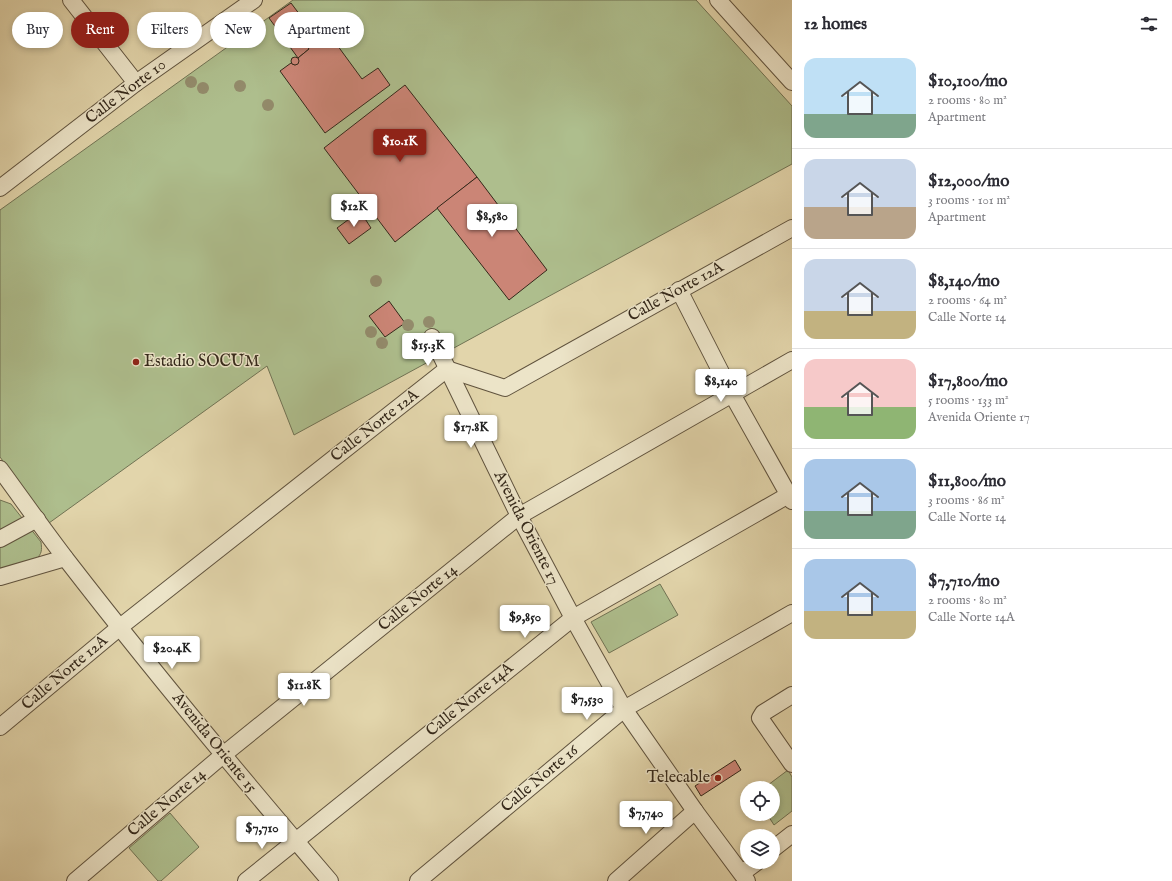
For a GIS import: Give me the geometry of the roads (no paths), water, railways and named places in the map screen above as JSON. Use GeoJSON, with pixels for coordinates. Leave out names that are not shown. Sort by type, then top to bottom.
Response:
{"type":"FeatureCollection","features":[{"type":"Feature","properties":{"kind":"street"},"geometry":{"type":"LineString","coordinates":[[71,0],[136,83]]}},
{"type":"Feature","properties":{"kind":"street","name":"Calle Norte 10"},"geometry":{"type":"LineString","coordinates":[[0,188],[136,83],[254,0]]}},
{"type":"Feature","properties":{"kind":"street"},"geometry":{"type":"LineString","coordinates":[[724,2],[792,82]]}},
{"type":"Feature","properties":{"kind":"street","name":"Calle Norte 12A"},"geometry":{"type":"LineString","coordinates":[[0,727],[120,627],[447,369],[505,388],[792,228]]}},
{"type":"Feature","properties":{"kind":"street"},"geometry":{"type":"LineString","coordinates":[[679,290],[732,394],[791,496]]}},
{"type":"Feature","properties":{"kind":"street","name":"Avenida Oriente 17"},"geometry":{"type":"LineString","coordinates":[[432,337],[520,516],[573,618],[624,709],[695,811],[744,877]]}},
{"type":"Feature","properties":{"kind":"street","name":"Calle Norte 14"},"geometry":{"type":"LineString","coordinates":[[75,881],[223,755],[520,516],[792,360]]}},
{"type":"Feature","properties":{"kind":"street","name":"Avenida Oriente 15"},"geometry":{"type":"LineString","coordinates":[[2,476],[65,558],[223,755],[330,881]]}},
{"type":"Feature","properties":{"kind":"street","name":"Calle Norte 14A"},"geometry":{"type":"LineString","coordinates":[[246,881],[295,840],[573,618],[791,496]]}},
{"type":"Feature","properties":{"kind":"street"},"geometry":{"type":"LineString","coordinates":[[0,539],[37,520]]}},
{"type":"Feature","properties":{"kind":"street"},"geometry":{"type":"LineString","coordinates":[[0,577],[65,558]]}},
{"type":"Feature","properties":{"kind":"street","name":"Calle Norte 16"},"geometry":{"type":"LineString","coordinates":[[418,881],[624,709],[792,614]]}},
{"type":"Feature","properties":{"kind":"street"},"geometry":{"type":"LineString","coordinates":[[792,695],[763,713],[760,718],[792,764]]}},
{"type":"Feature","properties":{"kind":"street"},"geometry":{"type":"LineString","coordinates":[[616,881],[695,811]]}},
{"type":"Feature","properties":{"kind":"street"},"geometry":{"type":"LineString","coordinates":[[780,843],[792,834]]}},
{"type":"Feature","properties":{"kind":"street"},"geometry":{"type":"LineString","coordinates":[[744,877],[750,869]]}},
{"type":"Feature","properties":{"kind":"place","name":"Estadio SOCUM"},"geometry":{"type":"Point","coordinates":[136,362]}},
{"type":"Feature","properties":{"kind":"place","name":"Telecable"},"geometry":{"type":"Point","coordinates":[718,778]}}]}
